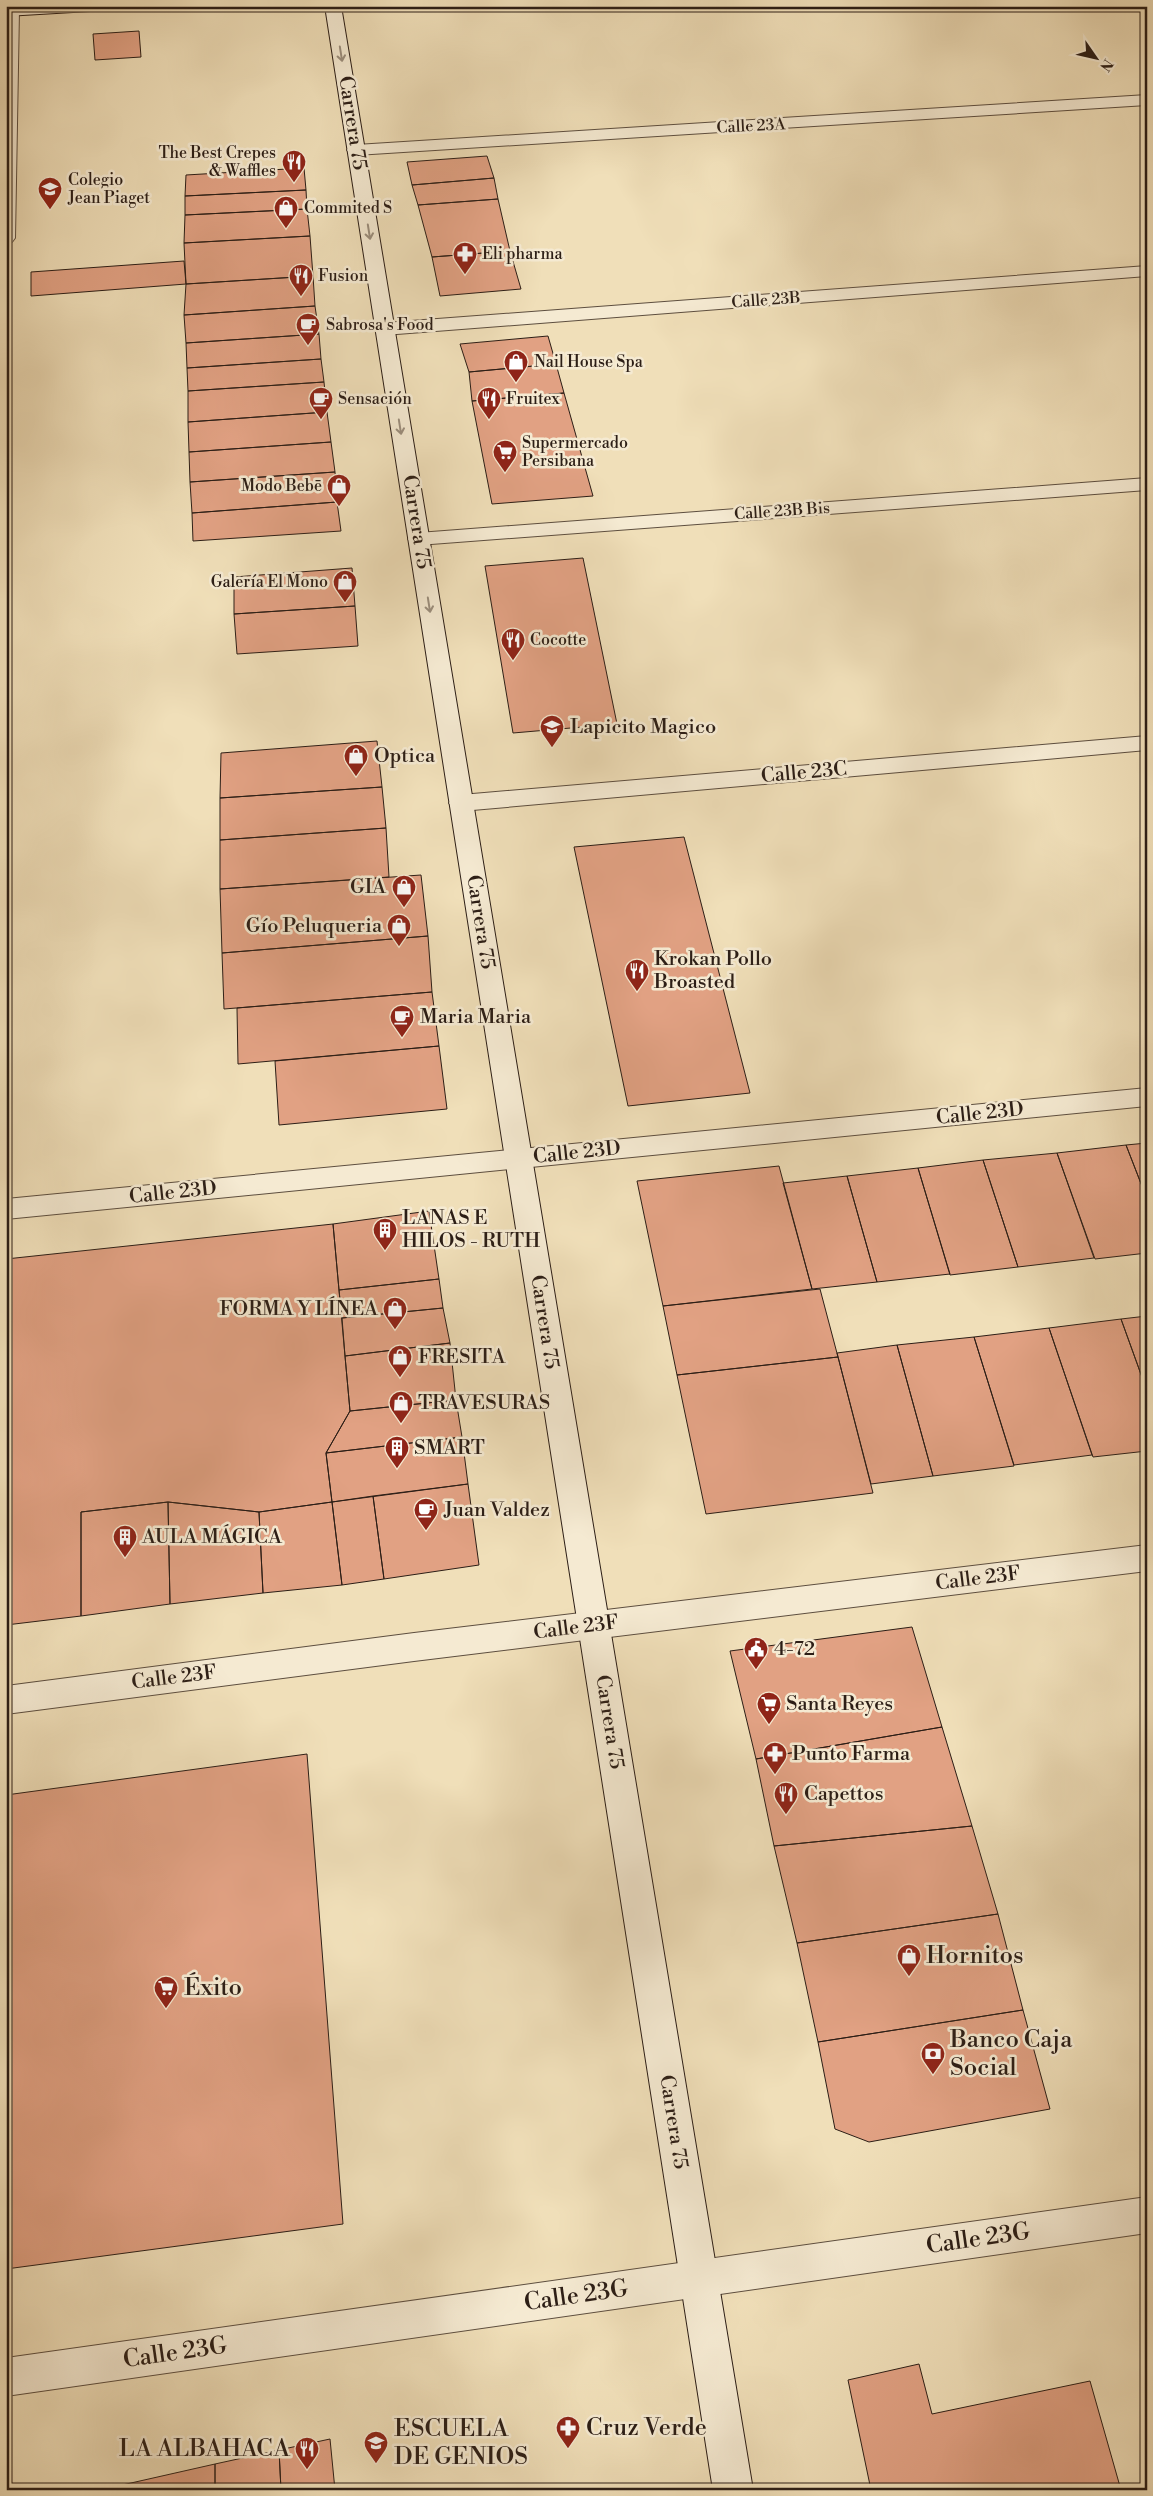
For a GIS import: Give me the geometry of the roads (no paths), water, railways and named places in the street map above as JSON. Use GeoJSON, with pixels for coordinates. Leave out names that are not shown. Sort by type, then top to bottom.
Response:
{"type":"FeatureCollection","features":[{"type":"Feature","properties":{"kind":"street"},"geometry":{"type":"LineString","coordinates":[[6,238],[9,11],[90,6]]}},
{"type":"Feature","properties":{"kind":"street","name":"Carrera 75"},"geometry":{"type":"LineString","coordinates":[[333,6],[733,2490]]}},
{"type":"Feature","properties":{"kind":"street","name":"Calle 23A"},"geometry":{"type":"LineString","coordinates":[[356,150],[1147,100]]}},
{"type":"Feature","properties":{"kind":"street","name":"Calle 23B"},"geometry":{"type":"LineString","coordinates":[[384,329],[1147,271]]}},
{"type":"Feature","properties":{"kind":"street","name":"Calle 23B Bis"},"geometry":{"type":"LineString","coordinates":[[418,539],[1147,484]]}},
{"type":"Feature","properties":{"kind":"street","name":"Calle 23C"},"geometry":{"type":"LineString","coordinates":[[461,803],[1147,743]]}},
{"type":"Feature","properties":{"kind":"street","name":"Calle 23D"},"geometry":{"type":"LineString","coordinates":[[6,1209],[1147,1097]]}},
{"type":"Feature","properties":{"kind":"street","name":"Calle 23F"},"geometry":{"type":"LineString","coordinates":[[6,1700],[1147,1558]]}},
{"type":"Feature","properties":{"kind":"street","name":"Calle 23G"},"geometry":{"type":"LineString","coordinates":[[6,2377],[1147,2215]]}},
{"type":"Feature","properties":{"kind":"place","name":"The Best Crepes & Waffles"},"geometry":{"type":"Point","coordinates":[294,183]}},
{"type":"Feature","properties":{"kind":"place","name":"Colegio Jean Piaget"},"geometry":{"type":"Point","coordinates":[50,210]}},
{"type":"Feature","properties":{"kind":"place","name":"Commited S"},"geometry":{"type":"Point","coordinates":[286,229]}},
{"type":"Feature","properties":{"kind":"place","name":"Eli pharma"},"geometry":{"type":"Point","coordinates":[465,275]}},
{"type":"Feature","properties":{"kind":"place","name":"Fusion"},"geometry":{"type":"Point","coordinates":[301,297]}},
{"type":"Feature","properties":{"kind":"place","name":"Sabrosa's Food"},"geometry":{"type":"Point","coordinates":[308,346]}},
{"type":"Feature","properties":{"kind":"place","name":"Nail House Spa"},"geometry":{"type":"Point","coordinates":[516,383]}},
{"type":"Feature","properties":{"kind":"place","name":"Sensación"},"geometry":{"type":"Point","coordinates":[321,420]}},
{"type":"Feature","properties":{"kind":"place","name":"Fruitex"},"geometry":{"type":"Point","coordinates":[489,420]}},
{"type":"Feature","properties":{"kind":"place","name":"Supermercado Persibana"},"geometry":{"type":"Point","coordinates":[505,473]}},
{"type":"Feature","properties":{"kind":"place","name":"Modo Bebē"},"geometry":{"type":"Point","coordinates":[339,507]}},
{"type":"Feature","properties":{"kind":"place","name":"Galería El Mono"},"geometry":{"type":"Point","coordinates":[345,603]}},
{"type":"Feature","properties":{"kind":"place","name":"Cocotte"},"geometry":{"type":"Point","coordinates":[513,661]}},
{"type":"Feature","properties":{"kind":"place","name":"Lapicito Magico"},"geometry":{"type":"Point","coordinates":[552,748]}},
{"type":"Feature","properties":{"kind":"place","name":"Optica"},"geometry":{"type":"Point","coordinates":[356,777]}},
{"type":"Feature","properties":{"kind":"place","name":"GIA"},"geometry":{"type":"Point","coordinates":[404,908]}},
{"type":"Feature","properties":{"kind":"place","name":"Gío Peluqueria"},"geometry":{"type":"Point","coordinates":[399,947]}},
{"type":"Feature","properties":{"kind":"place","name":"Krokan Pollo Broasted"},"geometry":{"type":"Point","coordinates":[637,992]}},
{"type":"Feature","properties":{"kind":"place","name":"Maria Maria"},"geometry":{"type":"Point","coordinates":[402,1038]}},
{"type":"Feature","properties":{"kind":"place","name":"LANAS E HILOS - RUTH"},"geometry":{"type":"Point","coordinates":[385,1251]}},
{"type":"Feature","properties":{"kind":"place","name":"FORMA Y LÍNEA"},"geometry":{"type":"Point","coordinates":[395,1330]}},
{"type":"Feature","properties":{"kind":"place","name":"FRESITA"},"geometry":{"type":"Point","coordinates":[400,1378]}},
{"type":"Feature","properties":{"kind":"place","name":"TRAVESURAS"},"geometry":{"type":"Point","coordinates":[401,1424]}},
{"type":"Feature","properties":{"kind":"place","name":"SMART"},"geometry":{"type":"Point","coordinates":[397,1469]}},
{"type":"Feature","properties":{"kind":"place","name":"Juan Valdez"},"geometry":{"type":"Point","coordinates":[426,1531]}},
{"type":"Feature","properties":{"kind":"place","name":"AULA MÁGICA"},"geometry":{"type":"Point","coordinates":[125,1558]}},
{"type":"Feature","properties":{"kind":"place","name":"4-72"},"geometry":{"type":"Point","coordinates":[756,1670]}},
{"type":"Feature","properties":{"kind":"place","name":"Santa Reyes"},"geometry":{"type":"Point","coordinates":[769,1725]}},
{"type":"Feature","properties":{"kind":"place","name":"Punto Farma"},"geometry":{"type":"Point","coordinates":[775,1775]}},
{"type":"Feature","properties":{"kind":"place","name":"Capettos"},"geometry":{"type":"Point","coordinates":[786,1815]}},
{"type":"Feature","properties":{"kind":"place","name":"Hornitos"},"geometry":{"type":"Point","coordinates":[909,1977]}},
{"type":"Feature","properties":{"kind":"place","name":"Éxito"},"geometry":{"type":"Point","coordinates":[166,2009]}},
{"type":"Feature","properties":{"kind":"place","name":"Banco Caja Social"},"geometry":{"type":"Point","coordinates":[933,2075]}},
{"type":"Feature","properties":{"kind":"place","name":"Cruz Verde"},"geometry":{"type":"Point","coordinates":[568,2449]}},
{"type":"Feature","properties":{"kind":"place","name":"ESCUELA DE GENIOS"},"geometry":{"type":"Point","coordinates":[376,2464]}},
{"type":"Feature","properties":{"kind":"place","name":"LA ALBAHACA"},"geometry":{"type":"Point","coordinates":[307,2470]}}]}
